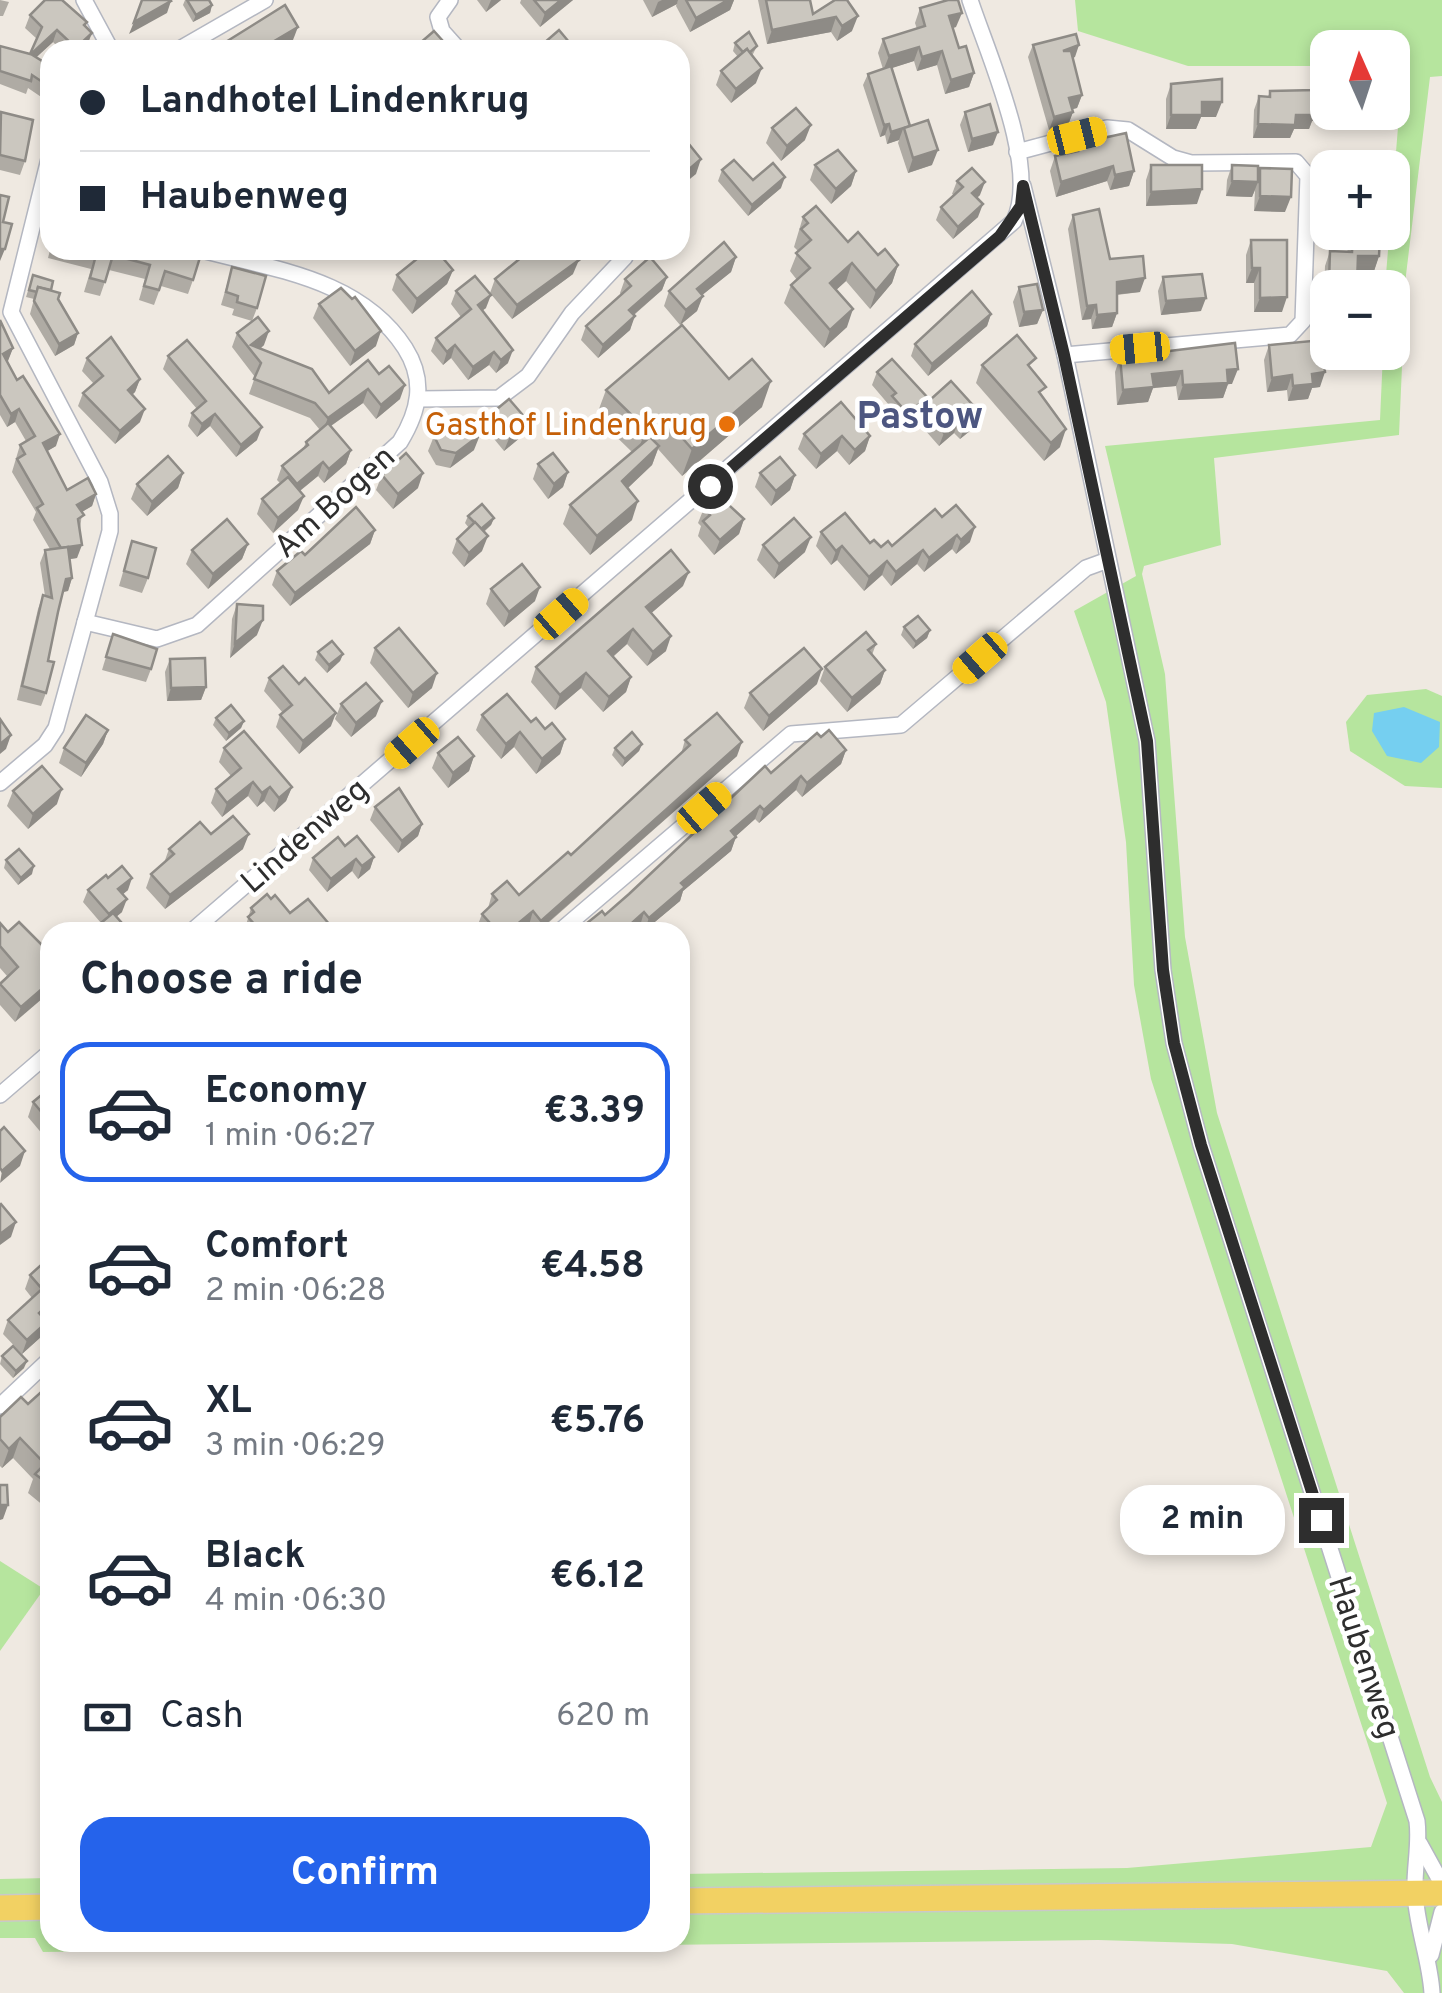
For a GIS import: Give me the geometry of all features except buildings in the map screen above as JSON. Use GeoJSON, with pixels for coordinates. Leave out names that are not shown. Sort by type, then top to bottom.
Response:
{"type":"FeatureCollection","features":[{"type":"Feature","properties":{"kind":"main road"},"geometry":{"type":"LineString","coordinates":[[690,1902],[1442,1893]]}},
{"type":"Feature","properties":{"kind":"main road"},"geometry":{"type":"LineString","coordinates":[[0,1908],[40,1907]]}},
{"type":"Feature","properties":{"kind":"street"},"geometry":{"type":"LineString","coordinates":[[84,0],[106,40]]}},
{"type":"Feature","properties":{"kind":"street"},"geometry":{"type":"LineString","coordinates":[[195,40],[265,0]]}},
{"type":"Feature","properties":{"kind":"street"},"geometry":{"type":"LineString","coordinates":[[450,0],[438,17],[450,40]]}},
{"type":"Feature","properties":{"kind":"street"},"geometry":{"type":"LineString","coordinates":[[970,0],[1017,152],[1023,186]]}},
{"type":"Feature","properties":{"kind":"street"},"geometry":{"type":"LineString","coordinates":[[1017,152],[1107,128],[1128,130],[1173,158],[1191,162],[1296,162],[1308,176],[1303,320],[1290,335],[1064,355]]}},
{"type":"Feature","properties":{"kind":"street","name":"Haubenweg"},"geometry":{"type":"LineString","coordinates":[[1023,186],[1064,355],[1147,741],[1163,970],[1174,1043],[1201,1145],[1417,1821],[1420,1844],[1415,1894],[1430,1959]]}},
{"type":"Feature","properties":{"kind":"street","name":"Lindenweg"},"geometry":{"type":"LineString","coordinates":[[203,922],[1000,236],[1021,206],[1023,186]]}},
{"type":"Feature","properties":{"kind":"street"},"geometry":{"type":"LineString","coordinates":[[0,783],[45,745],[56,728],[110,531],[107,498],[11,312],[40,216]]}},
{"type":"Feature","properties":{"kind":"street"},"geometry":{"type":"LineString","coordinates":[[236,260],[340,290],[372,307],[408,352],[418,376],[419,400],[499,398],[528,376],[572,313],[621,260]]}},
{"type":"Feature","properties":{"kind":"street","name":"Am Bogen"},"geometry":{"type":"LineString","coordinates":[[85,622],[158,640],[197,625],[400,442],[419,400]]}},
{"type":"Feature","properties":{"kind":"street"},"geometry":{"type":"LineString","coordinates":[[570,922],[791,734],[901,725],[1086,568],[1108,560]]}},
{"type":"Feature","properties":{"kind":"street"},"geometry":{"type":"LineString","coordinates":[[0,1095],[40,1061]]}},
{"type":"Feature","properties":{"kind":"street"},"geometry":{"type":"LineString","coordinates":[[0,1406],[40,1368]]}},
{"type":"Feature","properties":{"kind":"street","name":"Haubenweg"},"geometry":{"type":"LineString","coordinates":[[1420,1844],[1442,1884]]}},
{"type":"Feature","properties":{"kind":"street"},"geometry":{"type":"LineString","coordinates":[[1432,1993],[1430,1959],[1442,1912]]}},
{"type":"Feature","properties":{"kind":"green space"},"geometry":{"type":"Polygon","coordinates":[[[1075,0],[1442,0],[1442,76],[1430,77],[1410,242],[1410,150],[1396,150],[1398,130],[1410,130],[1410,30],[1310,30],[1310,66],[1188,66],[1078,31],[1075,0]]]}},
{"type":"Feature","properties":{"kind":"green space"},"geometry":{"type":"Polygon","coordinates":[[[1388,250],[1409,250],[1407,270],[1386,270],[1388,250]]]}},
{"type":"Feature","properties":{"kind":"green space"},"geometry":{"type":"Polygon","coordinates":[[[1382,370],[1402,370],[1399,435],[1214,458],[1221,545],[1144,566],[1142,574],[1165,674],[1185,937],[1217,1113],[1430,1777],[1442,1802],[1442,1993],[1404,1993],[1387,1971],[1232,1944],[1098,1940],[690,1945],[690,1874],[1127,1868],[1371,1847],[1387,1803],[1151,1079],[1134,985],[1126,842],[1106,702],[1074,611],[1136,576],[1105,446],[1380,420],[1382,370]]]}},
{"type":"Feature","properties":{"kind":"green space"},"geometry":{"type":"Polygon","coordinates":[[[1426,689],[1442,696],[1442,788],[1405,786],[1350,751],[1346,722],[1367,695],[1426,689]]]}},
{"type":"Feature","properties":{"kind":"green space"},"geometry":{"type":"Polygon","coordinates":[[[0,1561],[40,1586],[40,1595],[0,1651],[0,1561]]]}},
{"type":"Feature","properties":{"kind":"green space"},"geometry":{"type":"Polygon","coordinates":[[[40,1878],[40,1947],[35,1938],[0,1938],[0,1879],[40,1878]]]}},
{"type":"Feature","properties":{"kind":"water"},"geometry":{"type":"Polygon","coordinates":[[[1404,707],[1440,722],[1439,747],[1421,763],[1387,756],[1372,731],[1374,713],[1404,707]]]}},
{"type":"Feature","properties":{"kind":"place","name":"Gasthof Lindenkrug"},"geometry":{"type":"Point","coordinates":[727,424]}},
{"type":"Feature","properties":{"kind":"district","name":"Pastow"},"geometry":{"type":"Point","coordinates":[920,415]}},
{"type":"Feature","properties":{"kind":"route"},"geometry":{"type":"LineString","coordinates":[[710,486],[1000,236],[1021,206],[1023,186],[1064,355],[1147,741],[1163,970],[1174,1043],[1201,1145],[1321,1520]]}}]}
